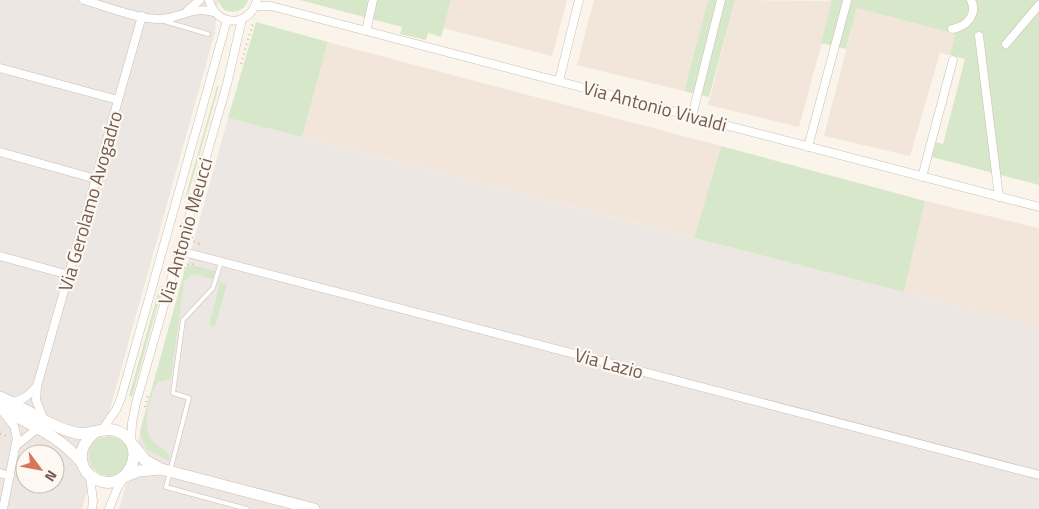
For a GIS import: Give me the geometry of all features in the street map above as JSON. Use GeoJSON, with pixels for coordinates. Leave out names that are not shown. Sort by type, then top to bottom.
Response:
{"type":"FeatureCollection","features":[{"type":"Feature","properties":{"kind":"street"},"geometry":{"type":"LineString","coordinates":[[84,0],[157,19],[170,18],[187,11],[206,9],[227,20],[242,19],[247,16],[257,2]]}},
{"type":"Feature","properties":{"kind":"street"},"geometry":{"type":"LineString","coordinates":[[187,11],[200,0]]}},
{"type":"Feature","properties":{"kind":"street"},"geometry":{"type":"LineString","coordinates":[[209,0],[213,12]]}},
{"type":"Feature","properties":{"kind":"street"},"geometry":{"type":"LineString","coordinates":[[366,31],[373,0]]}},
{"type":"Feature","properties":{"kind":"street"},"geometry":{"type":"LineString","coordinates":[[559,81],[579,0]]}},
{"type":"Feature","properties":{"kind":"street"},"geometry":{"type":"LineString","coordinates":[[692,116],[721,0]]}},
{"type":"Feature","properties":{"kind":"street"},"geometry":{"type":"LineString","coordinates":[[952,29],[965,26],[970,19],[973,4],[971,0]]}},
{"type":"Feature","properties":{"kind":"street"},"geometry":{"type":"LineString","coordinates":[[808,147],[847,1]]}},
{"type":"Feature","properties":{"kind":"street","name":"Via Antonio Vivaldi"},"geometry":{"type":"LineString","coordinates":[[257,2],[1039,207]]}},
{"type":"Feature","properties":{"kind":"street"},"geometry":{"type":"LineString","coordinates":[[1006,44],[1039,5]]}},
{"type":"Feature","properties":{"kind":"street","name":"Via Gerolamo Avogadro"},"geometry":{"type":"LineString","coordinates":[[41,424],[36,400],[37,386],[142,16]]}},
{"type":"Feature","properties":{"kind":"street","name":"Via Antonio Meucci"},"geometry":{"type":"LineString","coordinates":[[131,443],[136,403],[227,84],[242,19]]}},
{"type":"Feature","properties":{"kind":"street","name":"Via Antonio Meucci"},"geometry":{"type":"LineString","coordinates":[[98,432],[116,410],[121,398],[227,20]]}},
{"type":"Feature","properties":{"kind":"street"},"geometry":{"type":"LineString","coordinates":[[978,36],[999,197]]}},
{"type":"Feature","properties":{"kind":"street"},"geometry":{"type":"LineString","coordinates":[[922,176],[953,60]]}},
{"type":"Feature","properties":{"kind":"street"},"geometry":{"type":"LineString","coordinates":[[0,68],[118,100]]}},
{"type":"Feature","properties":{"kind":"street"},"geometry":{"type":"LineString","coordinates":[[0,152],[96,178]]}},
{"type":"Feature","properties":{"kind":"street","name":"Via Lazio"},"geometry":{"type":"LineString","coordinates":[[180,251],[1039,475]]}},
{"type":"Feature","properties":{"kind":"street"},"geometry":{"type":"LineString","coordinates":[[0,256],[69,275]]}},
{"type":"Feature","properties":{"kind":"street"},"geometry":{"type":"LineString","coordinates":[[12,402],[21,401],[37,386]]}},
{"type":"Feature","properties":{"kind":"street"},"geometry":{"type":"LineString","coordinates":[[0,397],[12,402],[41,424],[68,446],[82,463],[90,476],[93,500],[92,509]]}},
{"type":"Feature","properties":{"kind":"street"},"geometry":{"type":"LineString","coordinates":[[0,409],[73,433],[116,431],[123,434],[146,460],[165,471],[293,506],[314,509]]}},
{"type":"Feature","properties":{"kind":"street"},"geometry":{"type":"LineString","coordinates":[[0,409],[14,426],[17,441],[3,509]]}},
{"type":"Feature","properties":{"kind":"street"},"geometry":{"type":"LineString","coordinates":[[17,441],[33,432],[41,424]]}},
{"type":"Feature","properties":{"kind":"street"},"geometry":{"type":"LineString","coordinates":[[82,463],[83,447],[87,440],[98,432]]}},
{"type":"Feature","properties":{"kind":"street"},"geometry":{"type":"LineString","coordinates":[[108,509],[116,489],[130,471],[133,463],[134,453],[131,443]]}},
{"type":"Feature","properties":{"kind":"street"},"geometry":{"type":"LineString","coordinates":[[90,476],[97,480],[110,482],[140,471],[165,471]]}},
{"type":"Feature","properties":{"kind":"street"},"geometry":{"type":"LineString","coordinates":[[0,473],[10,476]]}},
{"type":"Feature","properties":{"kind":"lane"},"geometry":{"type":"LineString","coordinates":[[157,19],[208,34]]}},
{"type":"Feature","properties":{"kind":"lane"},"geometry":{"type":"LineString","coordinates":[[221,262],[213,288],[183,320],[173,393],[190,398],[165,471],[166,487],[247,509]]}},
{"type":"Feature","properties":{"kind":"path"},"geometry":{"type":"LineString","coordinates":[[0,434],[17,441]]}},
{"type":"Feature","properties":{"kind":"shaded area"},"geometry":{"type":"Polygon","coordinates":[[[0,0],[218,0],[215,32],[82,509],[0,509],[0,0]]]}},
{"type":"Feature","properties":{"kind":"shaded area"},"geometry":{"type":"Polygon","coordinates":[[[451,0],[567,0],[552,56],[443,28],[451,0]]]}},
{"type":"Feature","properties":{"kind":"shaded area"},"geometry":{"type":"Polygon","coordinates":[[[594,0],[708,0],[684,91],[577,65],[594,0]]]}},
{"type":"Feature","properties":{"kind":"shaded area"},"geometry":{"type":"Polygon","coordinates":[[[735,0],[833,1],[799,127],[708,105],[735,0]]]}},
{"type":"Feature","properties":{"kind":"shaded area"},"geometry":{"type":"Polygon","coordinates":[[[857,8],[955,34],[950,55],[940,53],[910,156],[824,136],[857,8]]]}},
{"type":"Feature","properties":{"kind":"shaded area"},"geometry":{"type":"Polygon","coordinates":[[[328,42],[721,146],[694,238],[302,137],[328,42]]]}},
{"type":"Feature","properties":{"kind":"shaded area"},"geometry":{"type":"Polygon","coordinates":[[[228,118],[1039,327],[1039,509],[119,509],[228,118]]]}},
{"type":"Feature","properties":{"kind":"shaded area"},"geometry":{"type":"Polygon","coordinates":[[[925,201],[1039,228],[1039,327],[904,292],[925,201]]]}},
{"type":"Feature","properties":{"kind":"green space"},"geometry":{"type":"Polygon","coordinates":[[[217,0],[248,0],[242,9],[232,12],[224,10],[217,0]]]}},
{"type":"Feature","properties":{"kind":"green space"},"geometry":{"type":"Polygon","coordinates":[[[300,0],[451,0],[441,37],[428,33],[426,40],[400,34],[402,27],[300,0]]]}},
{"type":"Feature","properties":{"kind":"green space"},"geometry":{"type":"Polygon","coordinates":[[[708,0],[735,0],[709,97],[684,91],[708,0]]]}},
{"type":"Feature","properties":{"kind":"green space"},"geometry":{"type":"Polygon","coordinates":[[[828,0],[1039,0],[1039,185],[932,157],[936,142],[943,144],[965,59],[950,55],[955,34],[857,8],[846,49],[821,43],[832,1],[828,0]]]}},
{"type":"Feature","properties":{"kind":"green space"},"geometry":{"type":"Polygon","coordinates":[[[256,22],[328,42],[302,137],[228,118],[256,22]]]}},
{"type":"Feature","properties":{"kind":"green space"},"geometry":{"type":"Polygon","coordinates":[[[217,86],[219,86],[187,199],[185,198],[217,86]]]}},
{"type":"Feature","properties":{"kind":"green space"},"geometry":{"type":"Polygon","coordinates":[[[721,146],[925,201],[904,292],[694,238],[721,146]]]}},
{"type":"Feature","properties":{"kind":"green space"},"geometry":{"type":"Polygon","coordinates":[[[189,265],[215,271],[213,279],[193,274],[184,282],[171,379],[158,382],[149,403],[148,432],[153,442],[166,451],[169,461],[146,449],[140,432],[185,269],[189,265]]]}},
{"type":"Feature","properties":{"kind":"green space"},"geometry":{"type":"Polygon","coordinates":[[[220,282],[227,284],[215,327],[209,325],[220,282]]]}},
{"type":"Feature","properties":{"kind":"green space"},"geometry":{"type":"Polygon","coordinates":[[[160,286],[163,286],[132,397],[129,396],[160,286]]]}},
{"type":"Feature","properties":{"kind":"green space"},"geometry":{"type":"Polygon","coordinates":[[[109,436],[123,442],[129,456],[123,470],[109,476],[95,470],[89,456],[95,442],[109,436]]]}}]}
